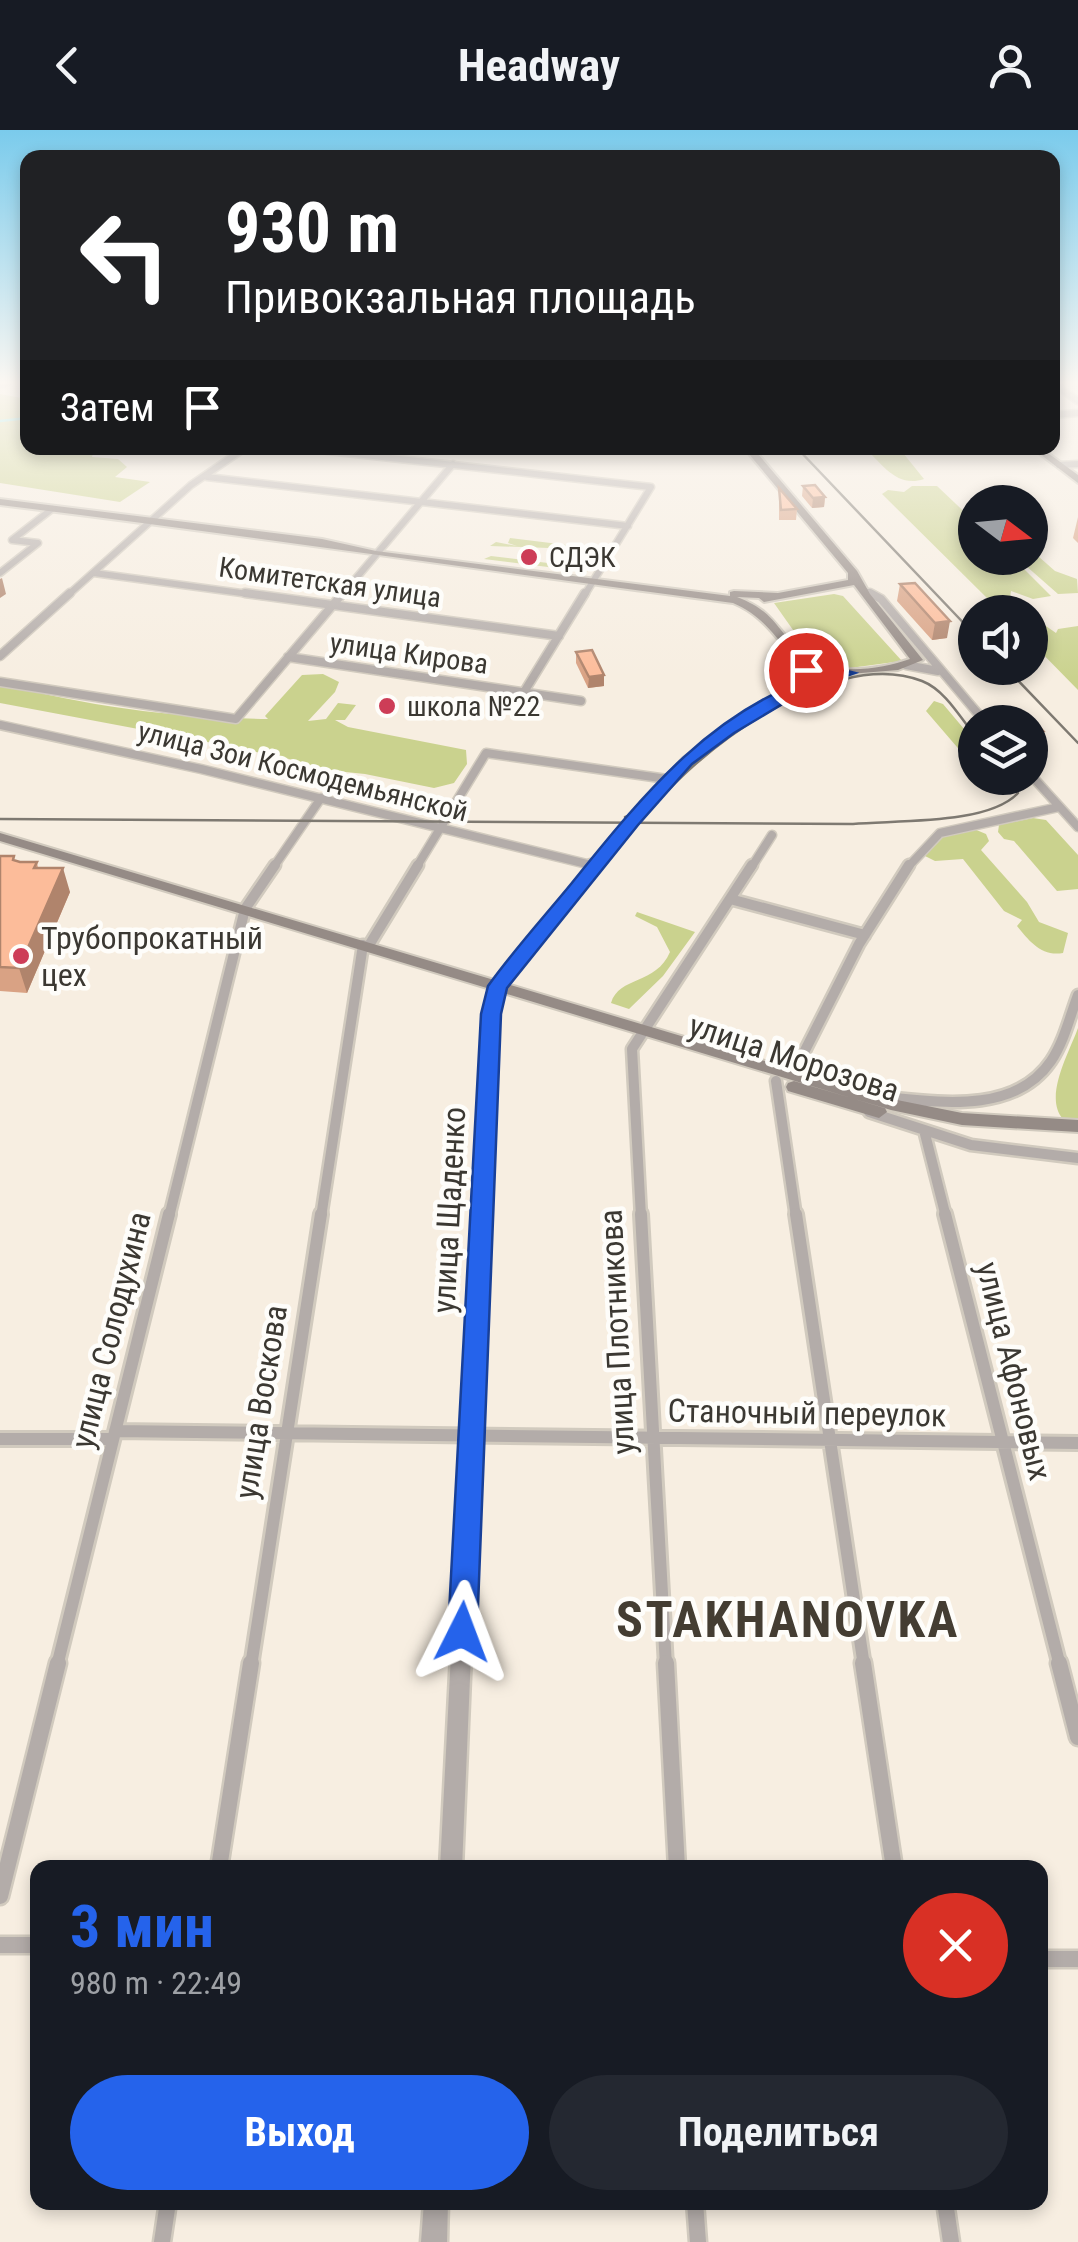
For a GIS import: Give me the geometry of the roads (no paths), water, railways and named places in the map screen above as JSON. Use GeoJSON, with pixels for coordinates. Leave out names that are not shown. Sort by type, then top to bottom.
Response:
{"type":"FeatureCollection","features":[{"type":"Feature","properties":{"kind":"main road"},"geometry":{"type":"LineString","coordinates":[[777,482],[853,573],[912,660],[847,673],[826,672],[803,664]]}},
{"type":"Feature","properties":{"kind":"main road"},"geometry":{"type":"LineString","coordinates":[[0,502],[735,594],[864,592]]}},
{"type":"Feature","properties":{"kind":"main road"},"geometry":{"type":"LineString","coordinates":[[826,590],[849,584],[853,573]]}},
{"type":"Feature","properties":{"kind":"main road"},"geometry":{"type":"LineString","coordinates":[[595,579],[732,599],[760,610],[803,664],[807,675],[800,686]]}},
{"type":"Feature","properties":{"kind":"main road"},"geometry":{"type":"LineString","coordinates":[[760,610],[761,602],[774,595]]}},
{"type":"Feature","properties":{"kind":"main road","name":"улица Щаденко"},"geometry":{"type":"LineString","coordinates":[[498,986],[667,779],[713,740],[800,686],[847,673]]}},
{"type":"Feature","properties":{"kind":"main road","name":"улица Морозова"},"geometry":{"type":"LineString","coordinates":[[0,826],[225,903]]}},
{"type":"Feature","properties":{"kind":"main road","name":"улица Морозова"},"geometry":{"type":"LineString","coordinates":[[0,837],[498,986],[533,1005],[794,1074],[857,1101]]}},
{"type":"Feature","properties":{"kind":"main road","name":"улица Морозова"},"geometry":{"type":"LineString","coordinates":[[641,1032],[776,1081],[857,1101]]}},
{"type":"Feature","properties":{"kind":"main road"},"geometry":{"type":"LineString","coordinates":[[857,1101],[962,1119],[1078,1126]]}},
{"type":"Feature","properties":{"kind":"main road"},"geometry":{"type":"LineString","coordinates":[[857,1101],[960,1128],[1078,1136]]}},
{"type":"Feature","properties":{"kind":"street"},"geometry":{"type":"LineString","coordinates":[[0,656],[150,521],[200,482]]}},
{"type":"Feature","properties":{"kind":"street"},"geometry":{"type":"LineString","coordinates":[[245,482],[628,526]]}},
{"type":"Feature","properties":{"kind":"street"},"geometry":{"type":"LineString","coordinates":[[288,657],[438,482]]}},
{"type":"Feature","properties":{"kind":"street"},"geometry":{"type":"LineString","coordinates":[[524,692],[650,490],[648,486],[609,482]]}},
{"type":"Feature","properties":{"kind":"street"},"geometry":{"type":"LineString","coordinates":[[12,540],[52,509]]}},
{"type":"Feature","properties":{"kind":"street"},"geometry":{"type":"LineString","coordinates":[[0,538],[38,543],[0,573]]}},
{"type":"Feature","properties":{"kind":"street","name":"Комитетская улица"},"geometry":{"type":"LineString","coordinates":[[94,573],[560,636]]}},
{"type":"Feature","properties":{"kind":"street"},"geometry":{"type":"LineString","coordinates":[[864,592],[881,598],[970,705]]}},
{"type":"Feature","properties":{"kind":"street","name":"улица Кирова"},"geometry":{"type":"LineString","coordinates":[[288,657],[581,701]]}},
{"type":"Feature","properties":{"kind":"street","name":"улица Зои Космодемьянской"},"geometry":{"type":"LineString","coordinates":[[0,682],[236,719],[288,657]]}},
{"type":"Feature","properties":{"kind":"street"},"geometry":{"type":"LineString","coordinates":[[912,660],[931,662]]}},
{"type":"Feature","properties":{"kind":"street"},"geometry":{"type":"LineString","coordinates":[[912,660],[942,673]]}},
{"type":"Feature","properties":{"kind":"street","name":"улица Зои Космодемьянской"},"geometry":{"type":"LineString","coordinates":[[0,725],[440,826],[595,866]]}},
{"type":"Feature","properties":{"kind":"street","name":"улица Зои Космодемьянской"},"geometry":{"type":"LineString","coordinates":[[486,752],[667,779]]}},
{"type":"Feature","properties":{"kind":"street","name":"улица Воскова"},"geometry":{"type":"LineString","coordinates":[[221,1860],[366,946],[486,752]]}},
{"type":"Feature","properties":{"kind":"street"},"geometry":{"type":"LineString","coordinates":[[1048,794],[1078,826]]}},
{"type":"Feature","properties":{"kind":"street","name":"улица Солодухина"},"geometry":{"type":"LineString","coordinates":[[0,1896],[245,909],[321,798]]}},
{"type":"Feature","properties":{"kind":"street"},"geometry":{"type":"LineString","coordinates":[[794,1074],[865,935],[916,852],[930,839],[977,824],[1060,807]]}},
{"type":"Feature","properties":{"kind":"street","name":"улица Плотникова"},"geometry":{"type":"LineString","coordinates":[[677,1860],[632,1048],[772,834]]}},
{"type":"Feature","properties":{"kind":"street"},"geometry":{"type":"LineString","coordinates":[[730,899],[865,935]]}},
{"type":"Feature","properties":{"kind":"street","name":"улица Щаденко"},"geometry":{"type":"LineString","coordinates":[[451,1860],[491,1014],[498,986]]}},
{"type":"Feature","properties":{"kind":"street"},"geometry":{"type":"LineString","coordinates":[[857,1101],[964,1100],[1016,1091],[1050,1063],[1078,996]]}},
{"type":"Feature","properties":{"kind":"street"},"geometry":{"type":"LineString","coordinates":[[776,1081],[893,1860]]}},
{"type":"Feature","properties":{"kind":"street","name":"улица Морозова"},"geometry":{"type":"LineString","coordinates":[[857,1101],[925,1134],[997,1150],[1078,1158]]}},
{"type":"Feature","properties":{"kind":"street","name":"улица Афоновых"},"geometry":{"type":"LineString","coordinates":[[925,1134],[1078,1737]]}},
{"type":"Feature","properties":{"kind":"street","name":"Станочный переулок"},"geometry":{"type":"LineString","coordinates":[[0,1439],[286,1434],[1078,1443]]}},
{"type":"Feature","properties":{"kind":"street"},"geometry":{"type":"LineString","coordinates":[[0,1945],[30,1945]]}},
{"type":"Feature","properties":{"kind":"street"},"geometry":{"type":"LineString","coordinates":[[1048,1959],[1078,1960]]}},
{"type":"Feature","properties":{"kind":"street"},"geometry":{"type":"LineString","coordinates":[[162,2242],[167,2210]]}},
{"type":"Feature","properties":{"kind":"street"},"geometry":{"type":"LineString","coordinates":[[434,2242],[436,2210]]}},
{"type":"Feature","properties":{"kind":"street"},"geometry":{"type":"LineString","coordinates":[[696,2210],[698,2242]]}},
{"type":"Feature","properties":{"kind":"street"},"geometry":{"type":"LineString","coordinates":[[946,2210],[952,2242]]}},
{"type":"Feature","properties":{"kind":"tram line"},"geometry":{"type":"LineString","coordinates":[[625,817],[653,803],[714,749],[769,711],[831,683],[893,674],[930,685],[958,713]]}},
{"type":"Feature","properties":{"kind":"tram line"},"geometry":{"type":"LineString","coordinates":[[0,819],[853,824],[964,816],[986,811],[1015,795]]}},
{"type":"Feature","properties":{"kind":"railway"},"geometry":{"type":"LineString","coordinates":[[829,482],[958,617]]}},
{"type":"Feature","properties":{"kind":"railway"},"geometry":{"type":"LineString","coordinates":[[1022,685],[1078,743]]}},
{"type":"Feature","properties":{"kind":"place","name":"СДЭК"},"geometry":{"type":"Point","coordinates":[529,557]}},
{"type":"Feature","properties":{"kind":"place","name":"школа №22"},"geometry":{"type":"Point","coordinates":[387,706]}},
{"type":"Feature","properties":{"kind":"place","name":"Трубопрокатный цех"},"geometry":{"type":"Point","coordinates":[21,956]}},
{"type":"Feature","properties":{"kind":"district","name":"STAKHANOVKA"},"geometry":{"type":"Point","coordinates":[788,1619]}}]}
